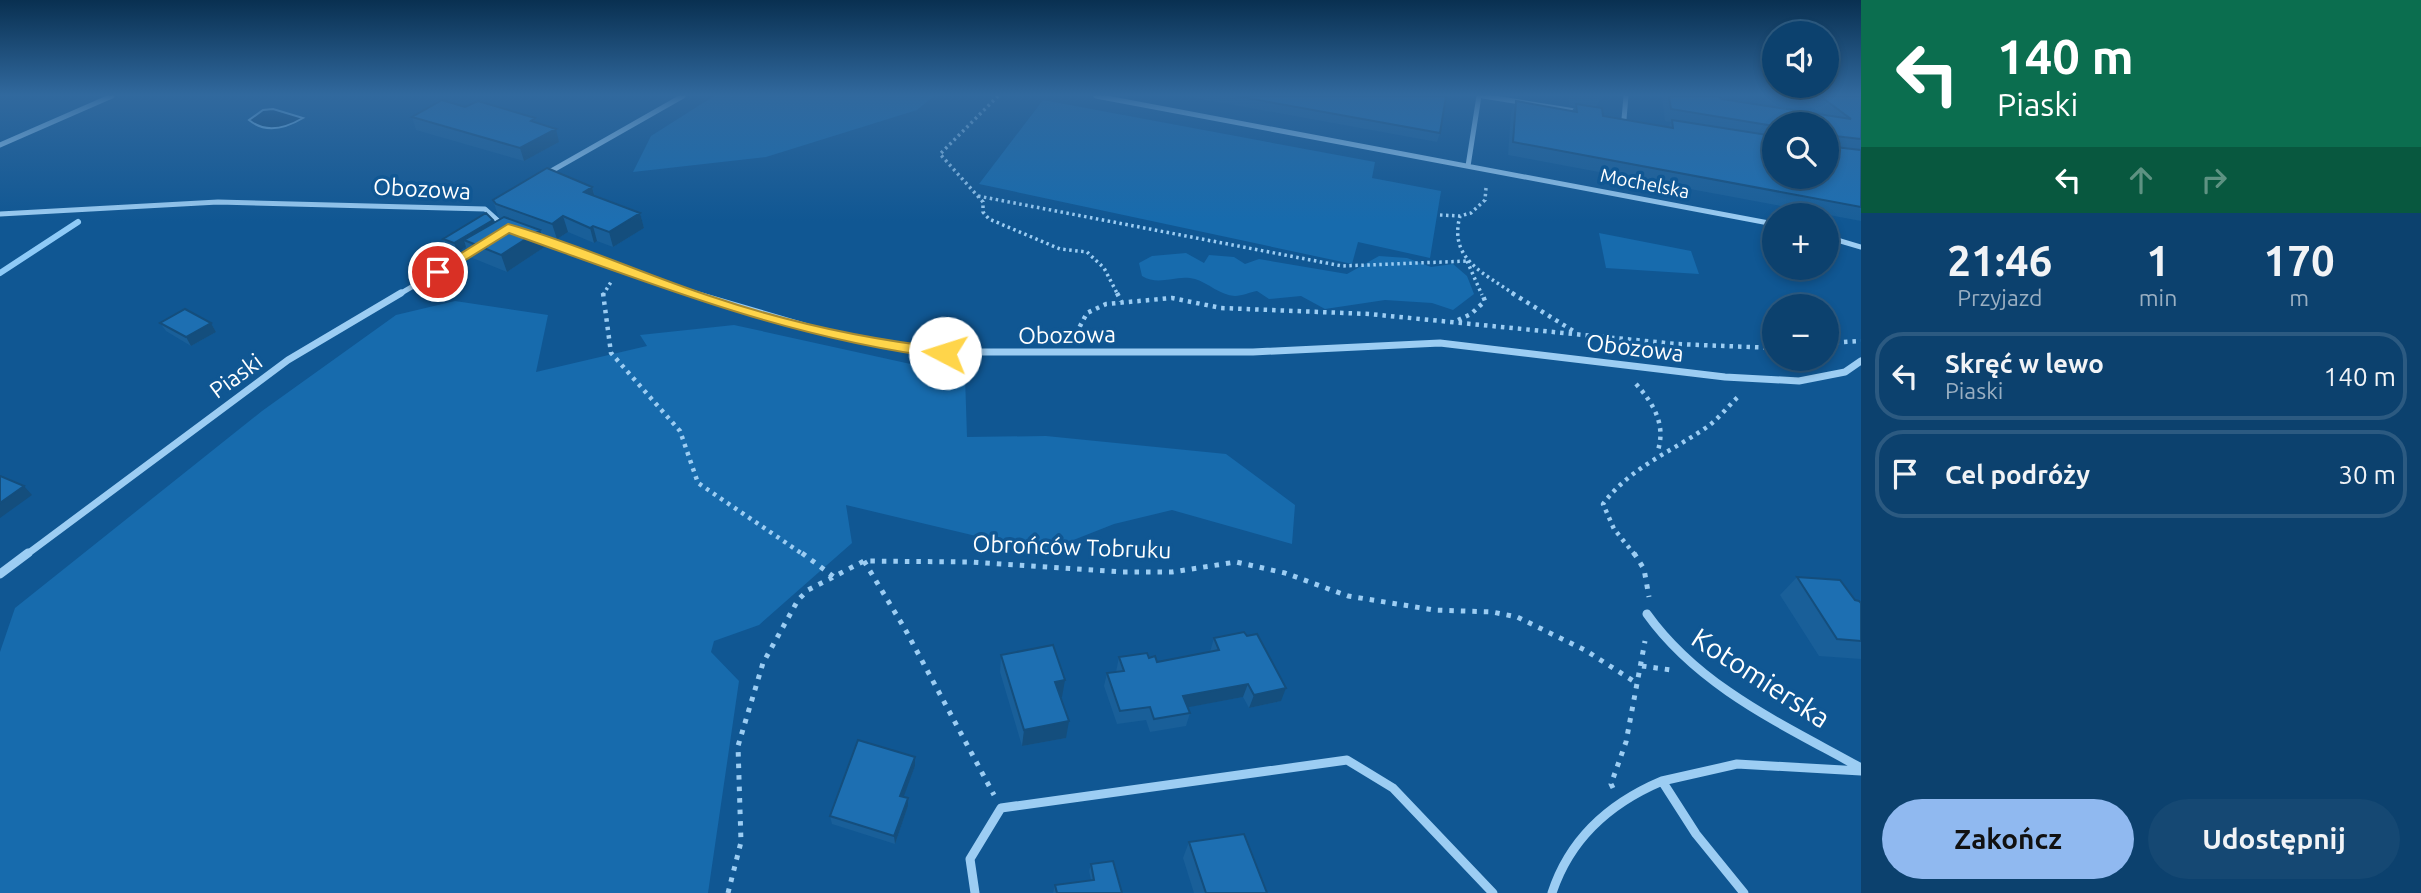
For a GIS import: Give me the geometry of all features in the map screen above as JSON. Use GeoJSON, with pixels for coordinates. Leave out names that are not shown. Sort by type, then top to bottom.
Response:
{"type":"FeatureCollection","features":[{"type":"Feature","properties":{"kind":"street"},"geometry":{"type":"LineString","coordinates":[[0,145],[17,138]]}},
{"type":"Feature","properties":{"kind":"street"},"geometry":{"type":"LineString","coordinates":[[541,177],[610,138]]}},
{"type":"Feature","properties":{"kind":"street","name":"Mochelska"},"geometry":{"type":"LineString","coordinates":[[1317,138],[1762,222]]}},
{"type":"Feature","properties":{"kind":"street"},"geometry":{"type":"LineString","coordinates":[[1468,166],[1473,138]]}},
{"type":"Feature","properties":{"kind":"street","name":"Obozowa"},"geometry":{"type":"LineString","coordinates":[[0,214],[218,202],[397,205],[485,209],[498,223],[508,228],[500,234]]}},
{"type":"Feature","properties":{"kind":"street"},"geometry":{"type":"LineString","coordinates":[[485,209],[496,203]]}},
{"type":"Feature","properties":{"kind":"street","name":"Obozowa"},"geometry":{"type":"LineString","coordinates":[[533,237],[776,321],[879,345],[924,352],[1253,352],[1440,343],[1757,380],[1799,381],[1845,372],[1861,361]]}},
{"type":"Feature","properties":{"kind":"street"},"geometry":{"type":"LineString","coordinates":[[1839,241],[1861,247]]}},
{"type":"Feature","properties":{"kind":"street","name":"Piaski"},"geometry":{"type":"LineString","coordinates":[[0,574],[288,360],[481,246]]}},
{"type":"Feature","properties":{"kind":"street","name":"Kotomierska"},"geometry":{"type":"LineString","coordinates":[[1647,614],[1656,629],[1682,658],[1713,680],[1861,770]]}},
{"type":"Feature","properties":{"kind":"street"},"geometry":{"type":"LineString","coordinates":[[975,893],[970,859],[1000,808],[1347,760],[1393,788],[1493,893]]}},
{"type":"Feature","properties":{"kind":"street","name":"Kotomierska"},"geometry":{"type":"LineString","coordinates":[[1619,801],[1662,781],[1737,764],[1861,770]]}},
{"type":"Feature","properties":{"kind":"street"},"geometry":{"type":"LineString","coordinates":[[1662,781],[1696,834],[1744,893]]}},
{"type":"Feature","properties":{"kind":"street"},"geometry":{"type":"LineString","coordinates":[[1552,893],[1568,854],[1619,801]]}},
{"type":"Feature","properties":{"kind":"path"},"geometry":{"type":"LineString","coordinates":[[956,138],[940,154],[983,202],[983,212],[989,219],[1060,249],[1087,252],[1104,268],[1121,301],[1106,304],[1087,313],[1079,328],[1083,352]]}},
{"type":"Feature","properties":{"kind":"path"},"geometry":{"type":"LineString","coordinates":[[1440,215],[1460,216],[1471,213],[1485,200],[1484,187],[1493,189],[1494,171]]}},
{"type":"Feature","properties":{"kind":"path"},"geometry":{"type":"LineString","coordinates":[[978,196],[1342,266],[1467,260]]}},
{"type":"Feature","properties":{"kind":"path"},"geometry":{"type":"LineString","coordinates":[[1454,321],[1471,314],[1485,301],[1476,276],[1459,247],[1457,227],[1460,216]]}},
{"type":"Feature","properties":{"kind":"path"},"geometry":{"type":"LineString","coordinates":[[620,269],[603,295],[611,353],[680,431],[698,483],[771,530],[834,577]]}},
{"type":"Feature","properties":{"kind":"path"},"geometry":{"type":"LineString","coordinates":[[1839,342],[1861,341]]}},
{"type":"Feature","properties":{"kind":"path"},"geometry":{"type":"LineString","coordinates":[[1626,543],[1606,515],[1603,503],[1609,495],[1657,454],[1707,427],[1757,380]]}},
{"type":"Feature","properties":{"kind":"path"},"geometry":{"type":"LineString","coordinates":[[864,561],[905,629],[1000,808]]}},
{"type":"Feature","properties":{"kind":"path","name":"Obrońców Tobruku"},"geometry":{"type":"LineString","coordinates":[[728,893],[740,842],[738,746],[763,663],[798,600],[808,590],[864,561],[970,562],[1123,572],[1172,572],[1236,562],[1285,573],[1348,596],[1434,610],[1492,612],[1517,617],[1566,640],[1638,684]]}},
{"type":"Feature","properties":{"kind":"path"},"geometry":{"type":"LineString","coordinates":[[1619,801],[1611,784],[1626,742]]}},
{"type":"Feature","properties":{"kind":"shaded area"},"geometry":{"type":"Polygon","coordinates":[[[650,138],[828,138],[766,157],[633,172],[650,138]]]}},
{"type":"Feature","properties":{"kind":"shaded area"},"geometry":{"type":"Polygon","coordinates":[[[1014,138],[1245,138],[1375,162],[1372,178],[1441,191],[1430,258],[1358,242],[1352,264],[979,184],[1014,138]]]}},
{"type":"Feature","properties":{"kind":"shaded area"},"geometry":{"type":"Polygon","coordinates":[[[1599,233],[1691,251],[1699,274],[1606,268],[1599,233]]]}},
{"type":"Feature","properties":{"kind":"shaded area"},"geometry":{"type":"Polygon","coordinates":[[[1186,253],[1204,263],[1209,255],[1234,257],[1245,264],[1259,259],[1347,274],[1379,256],[1407,258],[1431,267],[1453,264],[1467,276],[1474,294],[1453,310],[1432,303],[1385,300],[1325,309],[1301,296],[1269,299],[1257,291],[1235,296],[1195,279],[1155,280],[1142,276],[1139,263],[1152,256],[1186,253]]]}},
{"type":"Feature","properties":{"kind":"shaded area"},"geometry":{"type":"Polygon","coordinates":[[[455,301],[548,315],[536,372],[647,346],[640,335],[734,325],[965,376],[967,437],[1046,436],[1226,454],[1295,505],[1292,544],[1172,510],[1114,524],[1043,552],[846,505],[852,543],[759,625],[714,641],[711,652],[739,681],[708,893],[0,893],[0,652],[15,608],[262,411],[396,315],[455,301]]]}},
{"type":"Feature","properties":{"kind":"building"},"geometry":{"type":"Polygon","coordinates":[[[484,138],[540,138],[520,148],[484,138]]]}},
{"type":"Feature","properties":{"kind":"building"},"geometry":{"type":"Polygon","coordinates":[[[1513,138],[1762,138],[1762,189],[1513,142],[1513,138]]]}},
{"type":"Feature","properties":{"kind":"building"},"geometry":{"type":"Polygon","coordinates":[[[1839,147],[1861,150],[1861,207],[1765,189],[1839,189],[1839,147]]]}},
{"type":"Feature","properties":{"kind":"building"},"geometry":{"type":"Polygon","coordinates":[[[547,168],[592,187],[584,192],[640,213],[609,232],[593,226],[590,228],[563,216],[552,224],[496,204],[493,200],[547,168]]]}},
{"type":"Feature","properties":{"kind":"building"},"geometry":{"type":"Polygon","coordinates":[[[486,213],[493,220],[454,243],[443,239],[486,213]]]}},
{"type":"Feature","properties":{"kind":"building"},"geometry":{"type":"Polygon","coordinates":[[[504,217],[540,230],[501,255],[464,240],[504,217]]]}},
{"type":"Feature","properties":{"kind":"building"},"geometry":{"type":"Polygon","coordinates":[[[185,309],[211,323],[186,337],[160,323],[185,309]]]}},
{"type":"Feature","properties":{"kind":"building"},"geometry":{"type":"Polygon","coordinates":[[[0,476],[24,486],[0,503],[0,476]]]}},
{"type":"Feature","properties":{"kind":"building"},"geometry":{"type":"Polygon","coordinates":[[[1797,577],[1840,580],[1855,600],[1861,603],[1861,641],[1837,639],[1797,577]]]}},
{"type":"Feature","properties":{"kind":"building"},"geometry":{"type":"Polygon","coordinates":[[[1244,632],[1247,636],[1257,634],[1286,688],[1254,695],[1248,684],[1183,696],[1190,713],[1154,719],[1150,707],[1120,711],[1107,673],[1124,671],[1119,657],[1147,653],[1149,658],[1155,656],[1157,662],[1219,650],[1214,638],[1244,632]]]}},
{"type":"Feature","properties":{"kind":"building"},"geometry":{"type":"Polygon","coordinates":[[[1053,645],[1065,680],[1055,682],[1069,721],[1024,730],[1001,655],[1053,645]]]}},
{"type":"Feature","properties":{"kind":"building"},"geometry":{"type":"Polygon","coordinates":[[[858,740],[915,757],[900,796],[908,798],[894,836],[830,816],[858,740]]]}},
{"type":"Feature","properties":{"kind":"building"},"geometry":{"type":"Polygon","coordinates":[[[1244,834],[1267,893],[1206,893],[1189,842],[1244,834]]]}},
{"type":"Feature","properties":{"kind":"building"},"geometry":{"type":"Polygon","coordinates":[[[1113,861],[1122,893],[1057,893],[1055,885],[1094,880],[1091,864],[1113,861]]]}},
{"type":"Feature","properties":{"kind":"waterway"},"geometry":{"type":"LineString","coordinates":[[0,273],[78,222]]}},
{"type":"Feature","properties":{"kind":"route"},"geometry":{"type":"LineString","coordinates":[[438,272],[508,228],[705,299],[776,321],[879,345],[945,353]]}}]}
